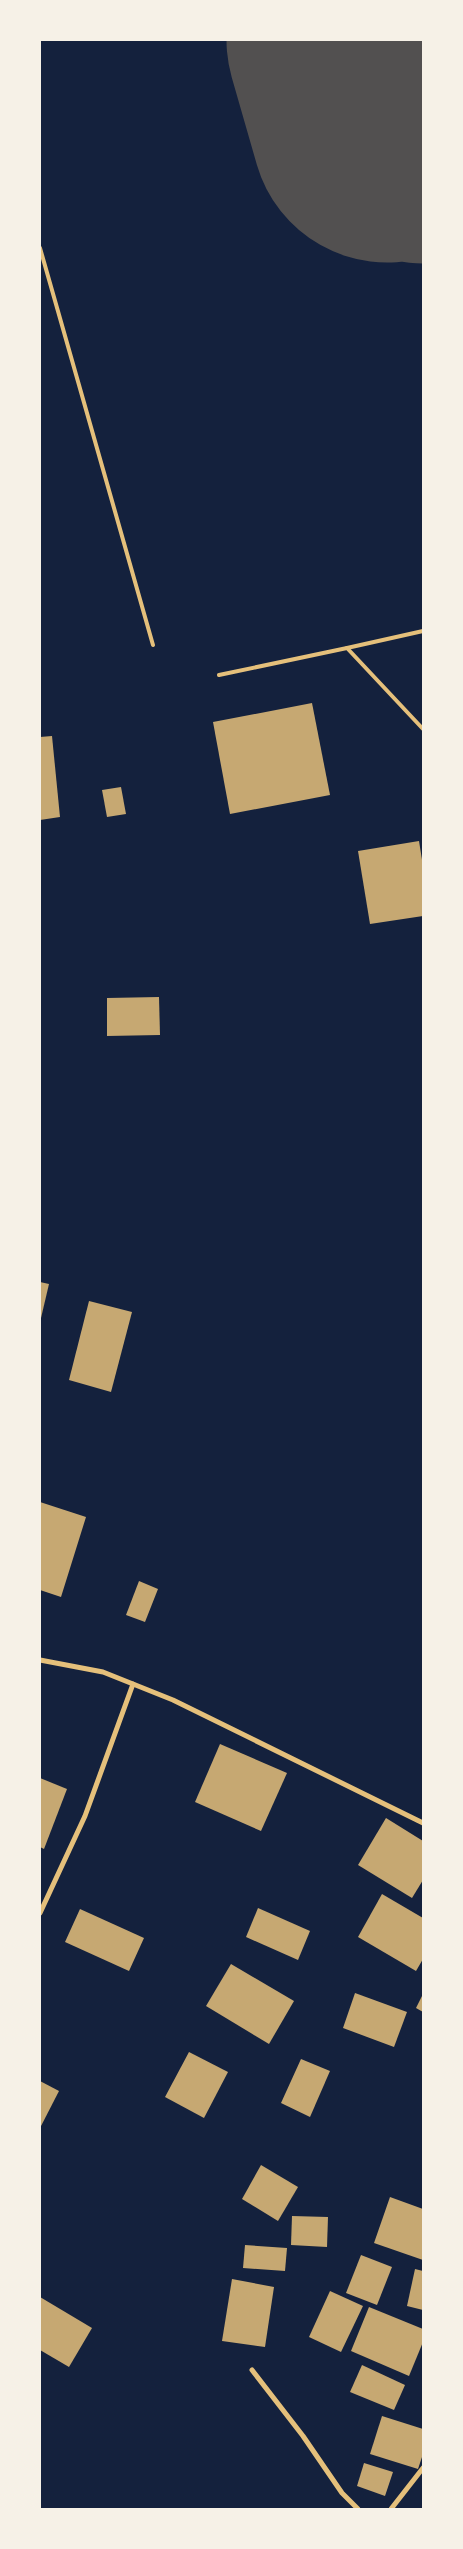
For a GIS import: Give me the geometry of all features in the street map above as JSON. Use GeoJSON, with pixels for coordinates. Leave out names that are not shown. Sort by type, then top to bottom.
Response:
{"type":"FeatureCollection","features":[{"type":"Feature","properties":{"kind":"street"},"geometry":{"type":"LineString","coordinates":[[40,1660],[103,1672],[173,1700],[423,1823]]}},
{"type":"Feature","properties":{"kind":"street"},"geometry":{"type":"LineString","coordinates":[[40,1913],[85,1816],[133,1684]]}},
{"type":"Feature","properties":{"kind":"street"},"geometry":{"type":"LineString","coordinates":[[252,2370],[303,2436],[342,2493],[358,2509]]}},
{"type":"Feature","properties":{"kind":"street"},"geometry":{"type":"LineString","coordinates":[[391,2509],[423,2468]]}},
{"type":"Feature","properties":{"kind":"lane"},"geometry":{"type":"LineString","coordinates":[[40,248],[153,645]]}},
{"type":"Feature","properties":{"kind":"lane"},"geometry":{"type":"LineString","coordinates":[[219,675],[423,631]]}},
{"type":"Feature","properties":{"kind":"lane"},"geometry":{"type":"LineString","coordinates":[[347,648],[423,729]]}},
{"type":"Feature","properties":{"kind":"building"},"geometry":{"type":"Polygon","coordinates":[[[312,703],[330,795],[230,814],[213,722],[312,703]]]}},
{"type":"Feature","properties":{"kind":"building"},"geometry":{"type":"Polygon","coordinates":[[[52,736],[60,817],[40,820],[40,737],[52,736]]]}},
{"type":"Feature","properties":{"kind":"building"},"geometry":{"type":"Polygon","coordinates":[[[121,787],[126,814],[107,817],[102,790],[121,787]]]}},
{"type":"Feature","properties":{"kind":"building"},"geometry":{"type":"Polygon","coordinates":[[[419,841],[423,866],[423,916],[370,924],[358,851],[419,841]]]}},
{"type":"Feature","properties":{"kind":"building"},"geometry":{"type":"Polygon","coordinates":[[[159,997],[160,1035],[107,1036],[107,998],[159,997]]]}},
{"type":"Feature","properties":{"kind":"building"},"geometry":{"type":"Polygon","coordinates":[[[40,1282],[49,1284],[41,1318],[40,1318],[40,1282]]]}},
{"type":"Feature","properties":{"kind":"building"},"geometry":{"type":"Polygon","coordinates":[[[89,1301],[132,1312],[111,1392],[69,1380],[89,1301]]]}},
{"type":"Feature","properties":{"kind":"building"},"geometry":{"type":"Polygon","coordinates":[[[40,1502],[86,1517],[61,1597],[40,1590],[40,1502]]]}},
{"type":"Feature","properties":{"kind":"building"},"geometry":{"type":"Polygon","coordinates":[[[139,1581],[158,1589],[145,1622],[126,1615],[139,1581]]]}},
{"type":"Feature","properties":{"kind":"building"},"geometry":{"type":"Polygon","coordinates":[[[220,1744],[287,1773],[261,1831],[195,1802],[220,1744]]]}},
{"type":"Feature","properties":{"kind":"building"},"geometry":{"type":"Polygon","coordinates":[[[40,1778],[67,1789],[44,1849],[40,1847],[40,1778]]]}},
{"type":"Feature","properties":{"kind":"building"},"geometry":{"type":"Polygon","coordinates":[[[386,1818],[423,1841],[423,1880],[412,1898],[358,1865],[386,1818]]]}},
{"type":"Feature","properties":{"kind":"building"},"geometry":{"type":"Polygon","coordinates":[[[382,1894],[423,1918],[423,1959],[416,1971],[358,1937],[382,1894]]]}},
{"type":"Feature","properties":{"kind":"building"},"geometry":{"type":"Polygon","coordinates":[[[258,1908],[310,1931],[298,1960],[246,1937],[258,1908]]]}},
{"type":"Feature","properties":{"kind":"building"},"geometry":{"type":"Polygon","coordinates":[[[80,1909],[144,1938],[129,1971],[65,1942],[80,1909]]]}},
{"type":"Feature","properties":{"kind":"building"},"geometry":{"type":"Polygon","coordinates":[[[231,1964],[294,2001],[269,2044],[206,2006],[231,1964]]]}},
{"type":"Feature","properties":{"kind":"building"},"geometry":{"type":"Polygon","coordinates":[[[355,1993],[407,2012],[394,2047],[343,2028],[355,1993]]]}},
{"type":"Feature","properties":{"kind":"building"},"geometry":{"type":"Polygon","coordinates":[[[423,1994],[423,2012],[416,2008],[423,1994]]]}},
{"type":"Feature","properties":{"kind":"building"},"geometry":{"type":"Polygon","coordinates":[[[189,2052],[228,2072],[204,2118],[165,2097],[189,2052]]]}},
{"type":"Feature","properties":{"kind":"building"},"geometry":{"type":"Polygon","coordinates":[[[301,2059],[330,2071],[310,2117],[281,2103],[301,2059]]]}},
{"type":"Feature","properties":{"kind":"building"},"geometry":{"type":"Polygon","coordinates":[[[40,2081],[59,2091],[40,2128],[40,2081]]]}},
{"type":"Feature","properties":{"kind":"building"},"geometry":{"type":"Polygon","coordinates":[[[261,2165],[298,2187],[278,2221],[242,2199],[261,2165]]]}},
{"type":"Feature","properties":{"kind":"building"},"geometry":{"type":"Polygon","coordinates":[[[390,2197],[423,2209],[423,2260],[374,2243],[390,2197]]]}},
{"type":"Feature","properties":{"kind":"building"},"geometry":{"type":"Polygon","coordinates":[[[292,2216],[328,2217],[327,2247],[291,2245],[292,2216]]]}},
{"type":"Feature","properties":{"kind":"building"},"geometry":{"type":"Polygon","coordinates":[[[245,2245],[287,2248],[285,2271],[243,2268],[245,2245]]]}},
{"type":"Feature","properties":{"kind":"building"},"geometry":{"type":"Polygon","coordinates":[[[361,2255],[392,2267],[377,2305],[346,2293],[361,2255]]]}},
{"type":"Feature","properties":{"kind":"building"},"geometry":{"type":"Polygon","coordinates":[[[415,2269],[423,2271],[423,2310],[407,2306],[415,2269]]]}},
{"type":"Feature","properties":{"kind":"building"},"geometry":{"type":"Polygon","coordinates":[[[232,2279],[274,2287],[265,2347],[222,2341],[232,2279]]]}},
{"type":"Feature","properties":{"kind":"building"},"geometry":{"type":"Polygon","coordinates":[[[330,2291],[363,2306],[341,2352],[309,2337],[330,2291]]]}},
{"type":"Feature","properties":{"kind":"building"},"geometry":{"type":"Polygon","coordinates":[[[40,2297],[92,2328],[69,2367],[40,2350],[40,2297]]]}},
{"type":"Feature","properties":{"kind":"building"},"geometry":{"type":"Polygon","coordinates":[[[369,2307],[423,2329],[423,2342],[409,2376],[351,2351],[369,2307]]]}},
{"type":"Feature","properties":{"kind":"building"},"geometry":{"type":"Polygon","coordinates":[[[362,2365],[405,2385],[394,2410],[350,2392],[362,2365]]]}},
{"type":"Feature","properties":{"kind":"building"},"geometry":{"type":"Polygon","coordinates":[[[382,2416],[423,2429],[423,2454],[418,2469],[370,2454],[382,2416]]]}},
{"type":"Feature","properties":{"kind":"building"},"geometry":{"type":"Polygon","coordinates":[[[364,2463],[393,2472],[385,2496],[357,2486],[364,2463]]]}},
{"type":"Feature","properties":{"kind":"runway"},"geometry":{"type":"LineString","coordinates":[[362,40],[387,127],[420,118],[423,128]]}}]}
